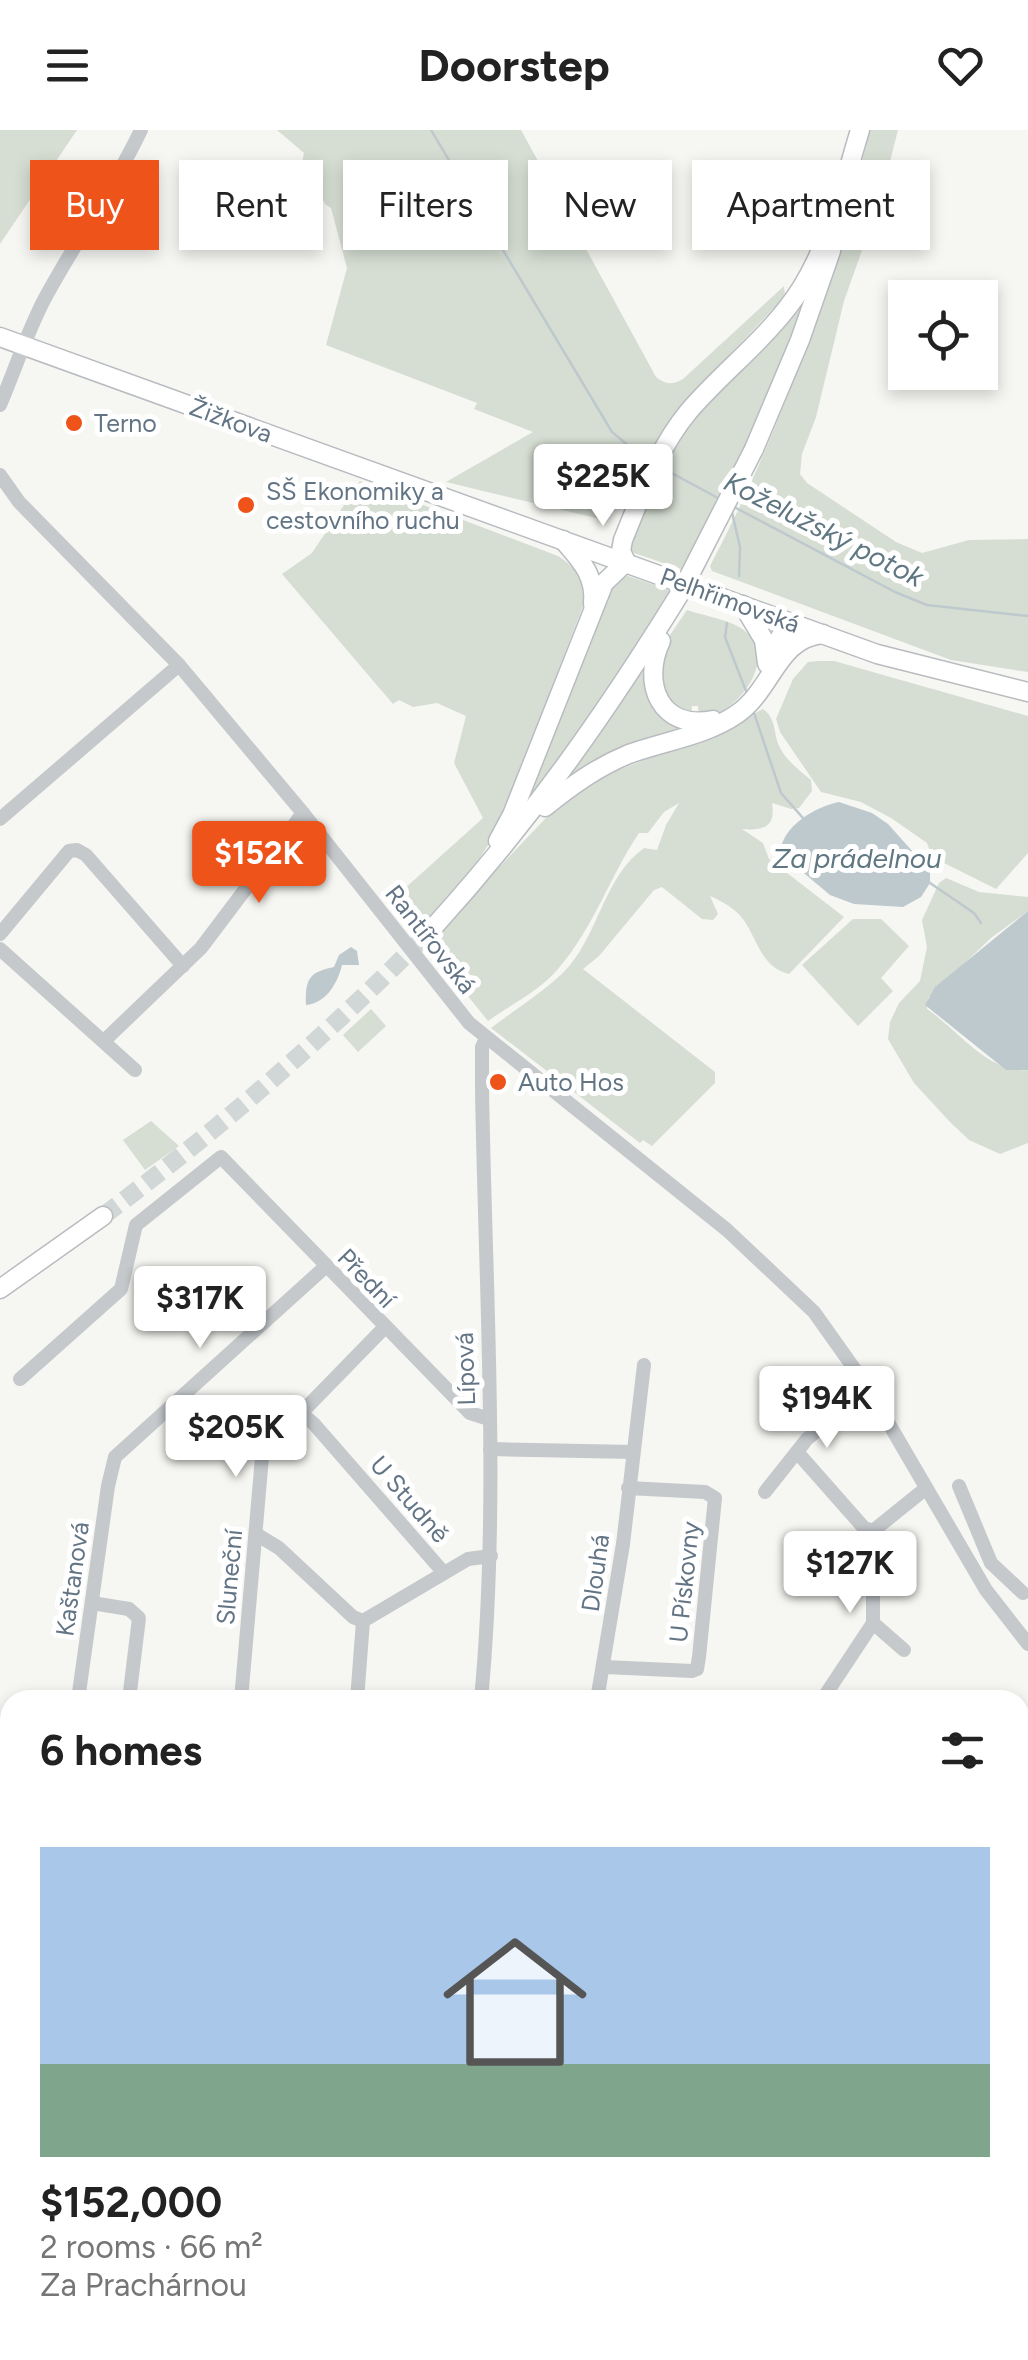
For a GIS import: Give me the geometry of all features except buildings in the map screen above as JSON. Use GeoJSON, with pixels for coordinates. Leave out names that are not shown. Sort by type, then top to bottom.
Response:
{"type":"FeatureCollection","features":[{"type":"Feature","properties":{"kind":"main road"},"geometry":{"type":"LineString","coordinates":[[431,930],[521,826],[602,719],[664,627],[754,449],[808,320],[841,220],[862,130]]}},
{"type":"Feature","properties":{"kind":"main road"},"geometry":{"type":"LineString","coordinates":[[464,894],[512,814],[608,577],[626,562],[622,546],[664,447],[682,420],[775,322],[802,286],[827,236],[862,130]]}},
{"type":"Feature","properties":{"kind":"main road","name":"Žižkova"},"geometry":{"type":"LineString","coordinates":[[0,337],[438,493]]}},
{"type":"Feature","properties":{"kind":"main road","name":"Pelhřimovská"},"geometry":{"type":"LineString","coordinates":[[438,493],[914,665],[1028,692]]}},
{"type":"Feature","properties":{"kind":"main road"},"geometry":{"type":"LineString","coordinates":[[563,539],[611,540],[633,516]]}},
{"type":"Feature","properties":{"kind":"main road"},"geometry":{"type":"LineString","coordinates":[[563,539],[592,580],[592,615]]}},
{"type":"Feature","properties":{"kind":"main road"},"geometry":{"type":"LineString","coordinates":[[742,605],[764,640],[766,668]]}},
{"type":"Feature","properties":{"kind":"main road"},"geometry":{"type":"LineString","coordinates":[[792,644],[793,623]]}},
{"type":"Feature","properties":{"kind":"main road"},"geometry":{"type":"LineString","coordinates":[[753,696],[780,637],[793,623]]}},
{"type":"Feature","properties":{"kind":"main road"},"geometry":{"type":"LineString","coordinates":[[664,627],[652,665],[653,688],[659,701],[669,712],[694,722],[738,710]]}},
{"type":"Feature","properties":{"kind":"main road"},"geometry":{"type":"LineString","coordinates":[[521,826],[605,765],[713,727],[753,696],[792,644],[806,636],[824,634]]}},
{"type":"Feature","properties":{"kind":"main road"},"geometry":{"type":"LineString","coordinates":[[0,1289],[103,1216]]}},
{"type":"Feature","properties":{"kind":"street"},"geometry":{"type":"LineString","coordinates":[[0,406],[46,296],[114,185],[140,130]]}},
{"type":"Feature","properties":{"kind":"street","name":"Rantířovská"},"geometry":{"type":"LineString","coordinates":[[0,475],[20,502],[179,665],[303,813],[456,1007],[486,1038],[758,1256],[814,1312],[868,1388],[998,1608],[1028,1644]]}},
{"type":"Feature","properties":{"kind":"street"},"geometry":{"type":"LineString","coordinates":[[0,819],[179,665]]}},
{"type":"Feature","properties":{"kind":"street"},"geometry":{"type":"LineString","coordinates":[[105,1040],[184,966],[303,813]]}},
{"type":"Feature","properties":{"kind":"street"},"geometry":{"type":"LineString","coordinates":[[0,934],[69,851],[78,850],[184,966]]}},
{"type":"Feature","properties":{"kind":"street"},"geometry":{"type":"LineString","coordinates":[[0,948],[135,1070]]}},
{"type":"Feature","properties":{"kind":"street","name":"Lípová"},"geometry":{"type":"LineString","coordinates":[[482,1690],[491,1556],[482,1086],[482,1044],[486,1038]]}},
{"type":"Feature","properties":{"kind":"street","name":"Přední"},"geometry":{"type":"LineString","coordinates":[[20,1379],[121,1290],[136,1225],[221,1158],[470,1414],[489,1419]]}},
{"type":"Feature","properties":{"kind":"street","name":"Kaštanová"},"geometry":{"type":"LineString","coordinates":[[79,1690],[112,1464],[119,1452],[325,1267]]}},
{"type":"Feature","properties":{"kind":"street","name":"Sluneční"},"geometry":{"type":"LineString","coordinates":[[242,1690],[262,1457],[384,1328]]}},
{"type":"Feature","properties":{"kind":"street","name":"Dlouhá"},"geometry":{"type":"LineString","coordinates":[[600,1690],[644,1365]]}},
{"type":"Feature","properties":{"kind":"street"},"geometry":{"type":"LineString","coordinates":[[765,1492],[807,1439],[868,1388]]}},
{"type":"Feature","properties":{"kind":"street","name":"U Studně"},"geometry":{"type":"LineString","coordinates":[[300,1413],[314,1424],[444,1573]]}},
{"type":"Feature","properties":{"kind":"street"},"geometry":{"type":"LineString","coordinates":[[490,1448],[633,1452]]}},
{"type":"Feature","properties":{"kind":"street"},"geometry":{"type":"LineString","coordinates":[[797,1452],[864,1528],[873,1530]]}},
{"type":"Feature","properties":{"kind":"street"},"geometry":{"type":"LineString","coordinates":[[959,1486],[991,1564],[1026,1590],[998,1608]]}},
{"type":"Feature","properties":{"kind":"street","name":"U Pískovny"},"geometry":{"type":"LineString","coordinates":[[605,1666],[692,1671],[699,1658],[715,1498],[704,1492],[628,1488]]}},
{"type":"Feature","properties":{"kind":"street"},"geometry":{"type":"LineString","coordinates":[[873,1530],[925,1489]]}},
{"type":"Feature","properties":{"kind":"street"},"geometry":{"type":"LineString","coordinates":[[829,1690],[873,1623],[873,1530]]}},
{"type":"Feature","properties":{"kind":"street"},"geometry":{"type":"LineString","coordinates":[[256,1534],[279,1548],[353,1617],[363,1621]]}},
{"type":"Feature","properties":{"kind":"street"},"geometry":{"type":"LineString","coordinates":[[363,1621],[468,1559],[491,1556]]}},
{"type":"Feature","properties":{"kind":"street"},"geometry":{"type":"LineString","coordinates":[[92,1603],[129,1610],[139,1618],[130,1690]]}},
{"type":"Feature","properties":{"kind":"street"},"geometry":{"type":"LineString","coordinates":[[358,1690],[363,1621]]}},
{"type":"Feature","properties":{"kind":"street"},"geometry":{"type":"LineString","coordinates":[[873,1623],[904,1650]]}},
{"type":"Feature","properties":{"kind":"shaded area"},"geometry":{"type":"Polygon","coordinates":[[[0,130],[77,130],[57,160],[30,160],[30,200],[0,244],[0,130]]]}},
{"type":"Feature","properties":{"kind":"shaded area"},"geometry":{"type":"Polygon","coordinates":[[[277,130],[521,130],[537,160],[528,160],[528,250],[587,250],[656,377],[666,383],[683,379],[784,286],[785,296],[680,408],[650,458],[625,447],[614,493],[600,519],[446,482],[533,432],[474,409],[477,403],[326,345],[347,268],[331,208],[323,200],[323,160],[303,160],[304,153],[277,130]]]}},
{"type":"Feature","properties":{"kind":"shaded area"},"geometry":{"type":"Polygon","coordinates":[[[870,130],[898,130],[890,160],[862,160],[870,130]]]}},
{"type":"Feature","properties":{"kind":"shaded area"},"geometry":{"type":"Polygon","coordinates":[[[837,250],[862,250],[844,301],[800,474],[807,483],[896,542],[922,553],[969,540],[1028,539],[1028,672],[951,660],[712,571],[710,566],[783,407],[837,250]]]}},
{"type":"Feature","properties":{"kind":"shaded area"},"geometry":{"type":"Polygon","coordinates":[[[808,293],[753,433],[684,570],[631,552],[628,542],[660,468],[682,430],[808,293]]]}},
{"type":"Feature","properties":{"kind":"shaded area"},"geometry":{"type":"Polygon","coordinates":[[[360,481],[558,556],[576,571],[583,590],[583,606],[497,831],[462,886],[419,933],[392,900],[483,818],[454,763],[466,716],[437,703],[413,707],[399,700],[393,704],[282,574],[312,553],[360,481]]]}},
{"type":"Feature","properties":{"kind":"shaded area"},"geometry":{"type":"Polygon","coordinates":[[[625,575],[672,591],[636,652],[513,826],[609,584],[625,575]]]}},
{"type":"Feature","properties":{"kind":"shaded area"},"geometry":{"type":"Polygon","coordinates":[[[687,610],[740,628],[754,642],[758,653],[754,675],[740,696],[722,711],[699,717],[698,706],[692,706],[691,716],[676,710],[657,680],[668,638],[687,610]]]}},
{"type":"Feature","properties":{"kind":"shaded area"},"geometry":{"type":"Polygon","coordinates":[[[834,661],[1028,716],[1028,853],[996,889],[940,861],[931,854],[927,843],[891,818],[861,802],[821,792],[780,732],[776,719],[793,679],[808,662],[834,661]]]}},
{"type":"Feature","properties":{"kind":"shaded area"},"geometry":{"type":"Polygon","coordinates":[[[642,671],[654,706],[685,731],[566,781],[642,671]]]}},
{"type":"Feature","properties":{"kind":"shaded area"},"geometry":{"type":"Polygon","coordinates":[[[763,709],[773,722],[780,748],[811,780],[812,791],[799,808],[772,803],[772,817],[766,826],[742,829],[763,843],[769,859],[844,917],[789,974],[766,959],[743,919],[728,905],[710,896],[718,914],[713,920],[702,919],[662,887],[654,890],[599,956],[583,969],[715,1072],[715,1083],[652,1146],[643,1140],[640,1143],[491,1028],[570,965],[620,873],[644,848],[657,850],[679,803],[664,812],[648,833],[639,833],[581,937],[551,977],[488,1021],[426,944],[565,798],[595,779],[725,729],[763,709]]]}},
{"type":"Feature","properties":{"kind":"shaded area"},"geometry":{"type":"Polygon","coordinates":[[[946,878],[979,892],[1028,897],[1028,911],[991,938],[928,998],[927,1009],[974,1049],[1000,1065],[1028,1070],[1028,1143],[1000,1154],[969,1140],[950,1122],[914,1083],[888,1039],[890,1022],[899,1003],[920,981],[927,947],[922,920],[939,883],[946,878]]]}},
{"type":"Feature","properties":{"kind":"shaded area"},"geometry":{"type":"Polygon","coordinates":[[[853,919],[881,919],[909,946],[881,978],[893,991],[858,1026],[802,965],[853,919]]]}},
{"type":"Feature","properties":{"kind":"shaded area"},"geometry":{"type":"Polygon","coordinates":[[[371,1009],[386,1026],[358,1052],[343,1035],[371,1009]]]}},
{"type":"Feature","properties":{"kind":"shaded area"},"geometry":{"type":"Polygon","coordinates":[[[151,1121],[179,1146],[145,1170],[123,1140],[151,1121]]]}},
{"type":"Feature","properties":{"kind":"water","name":"Za prádelnou"},"geometry":{"type":"Polygon","coordinates":[[[839,802],[872,813],[888,824],[930,871],[930,883],[921,897],[903,907],[854,904],[830,895],[780,853],[787,834],[801,819],[839,802]]]}},
{"type":"Feature","properties":{"kind":"water"},"geometry":{"type":"Polygon","coordinates":[[[1028,911],[1028,1070],[1006,1070],[925,1005],[935,987],[1028,911]]]}},
{"type":"Feature","properties":{"kind":"water"},"geometry":{"type":"Polygon","coordinates":[[[351,947],[357,951],[359,965],[342,965],[330,991],[306,1005],[310,978],[334,967],[339,955],[351,947]]]}},
{"type":"Feature","properties":{"kind":"waterway","name":"Koželužský potok"},"geometry":{"type":"LineString","coordinates":[[431,130],[612,432],[642,457]]}},
{"type":"Feature","properties":{"kind":"waterway","name":"Koželužský potok"},"geometry":{"type":"LineString","coordinates":[[666,470],[718,498]]}},
{"type":"Feature","properties":{"kind":"waterway","name":"Koželužský potok"},"geometry":{"type":"LineString","coordinates":[[734,507],[927,605],[1028,616]]}},
{"type":"Feature","properties":{"kind":"waterway"},"geometry":{"type":"LineString","coordinates":[[731,508],[740,547],[739,576]]}},
{"type":"Feature","properties":{"kind":"waterway"},"geometry":{"type":"LineString","coordinates":[[727,623],[725,637],[748,696]]}},
{"type":"Feature","properties":{"kind":"waterway"},"geometry":{"type":"LineString","coordinates":[[754,713],[781,793],[803,818]]}},
{"type":"Feature","properties":{"kind":"waterway"},"geometry":{"type":"LineString","coordinates":[[930,883],[974,913],[981,923]]}},
{"type":"Feature","properties":{"kind":"tunnel"},"geometry":{"type":"LineString","coordinates":[[103,1216],[272,1079],[431,930]]}},
{"type":"Feature","properties":{"kind":"place","name":"Terno"},"geometry":{"type":"Point","coordinates":[74,423]}},
{"type":"Feature","properties":{"kind":"place","name":"SŠ Ekonomiky a cestovního ruchu"},"geometry":{"type":"Point","coordinates":[246,505]}},
{"type":"Feature","properties":{"kind":"place","name":"Auto Hos"},"geometry":{"type":"Point","coordinates":[498,1082]}}]}
